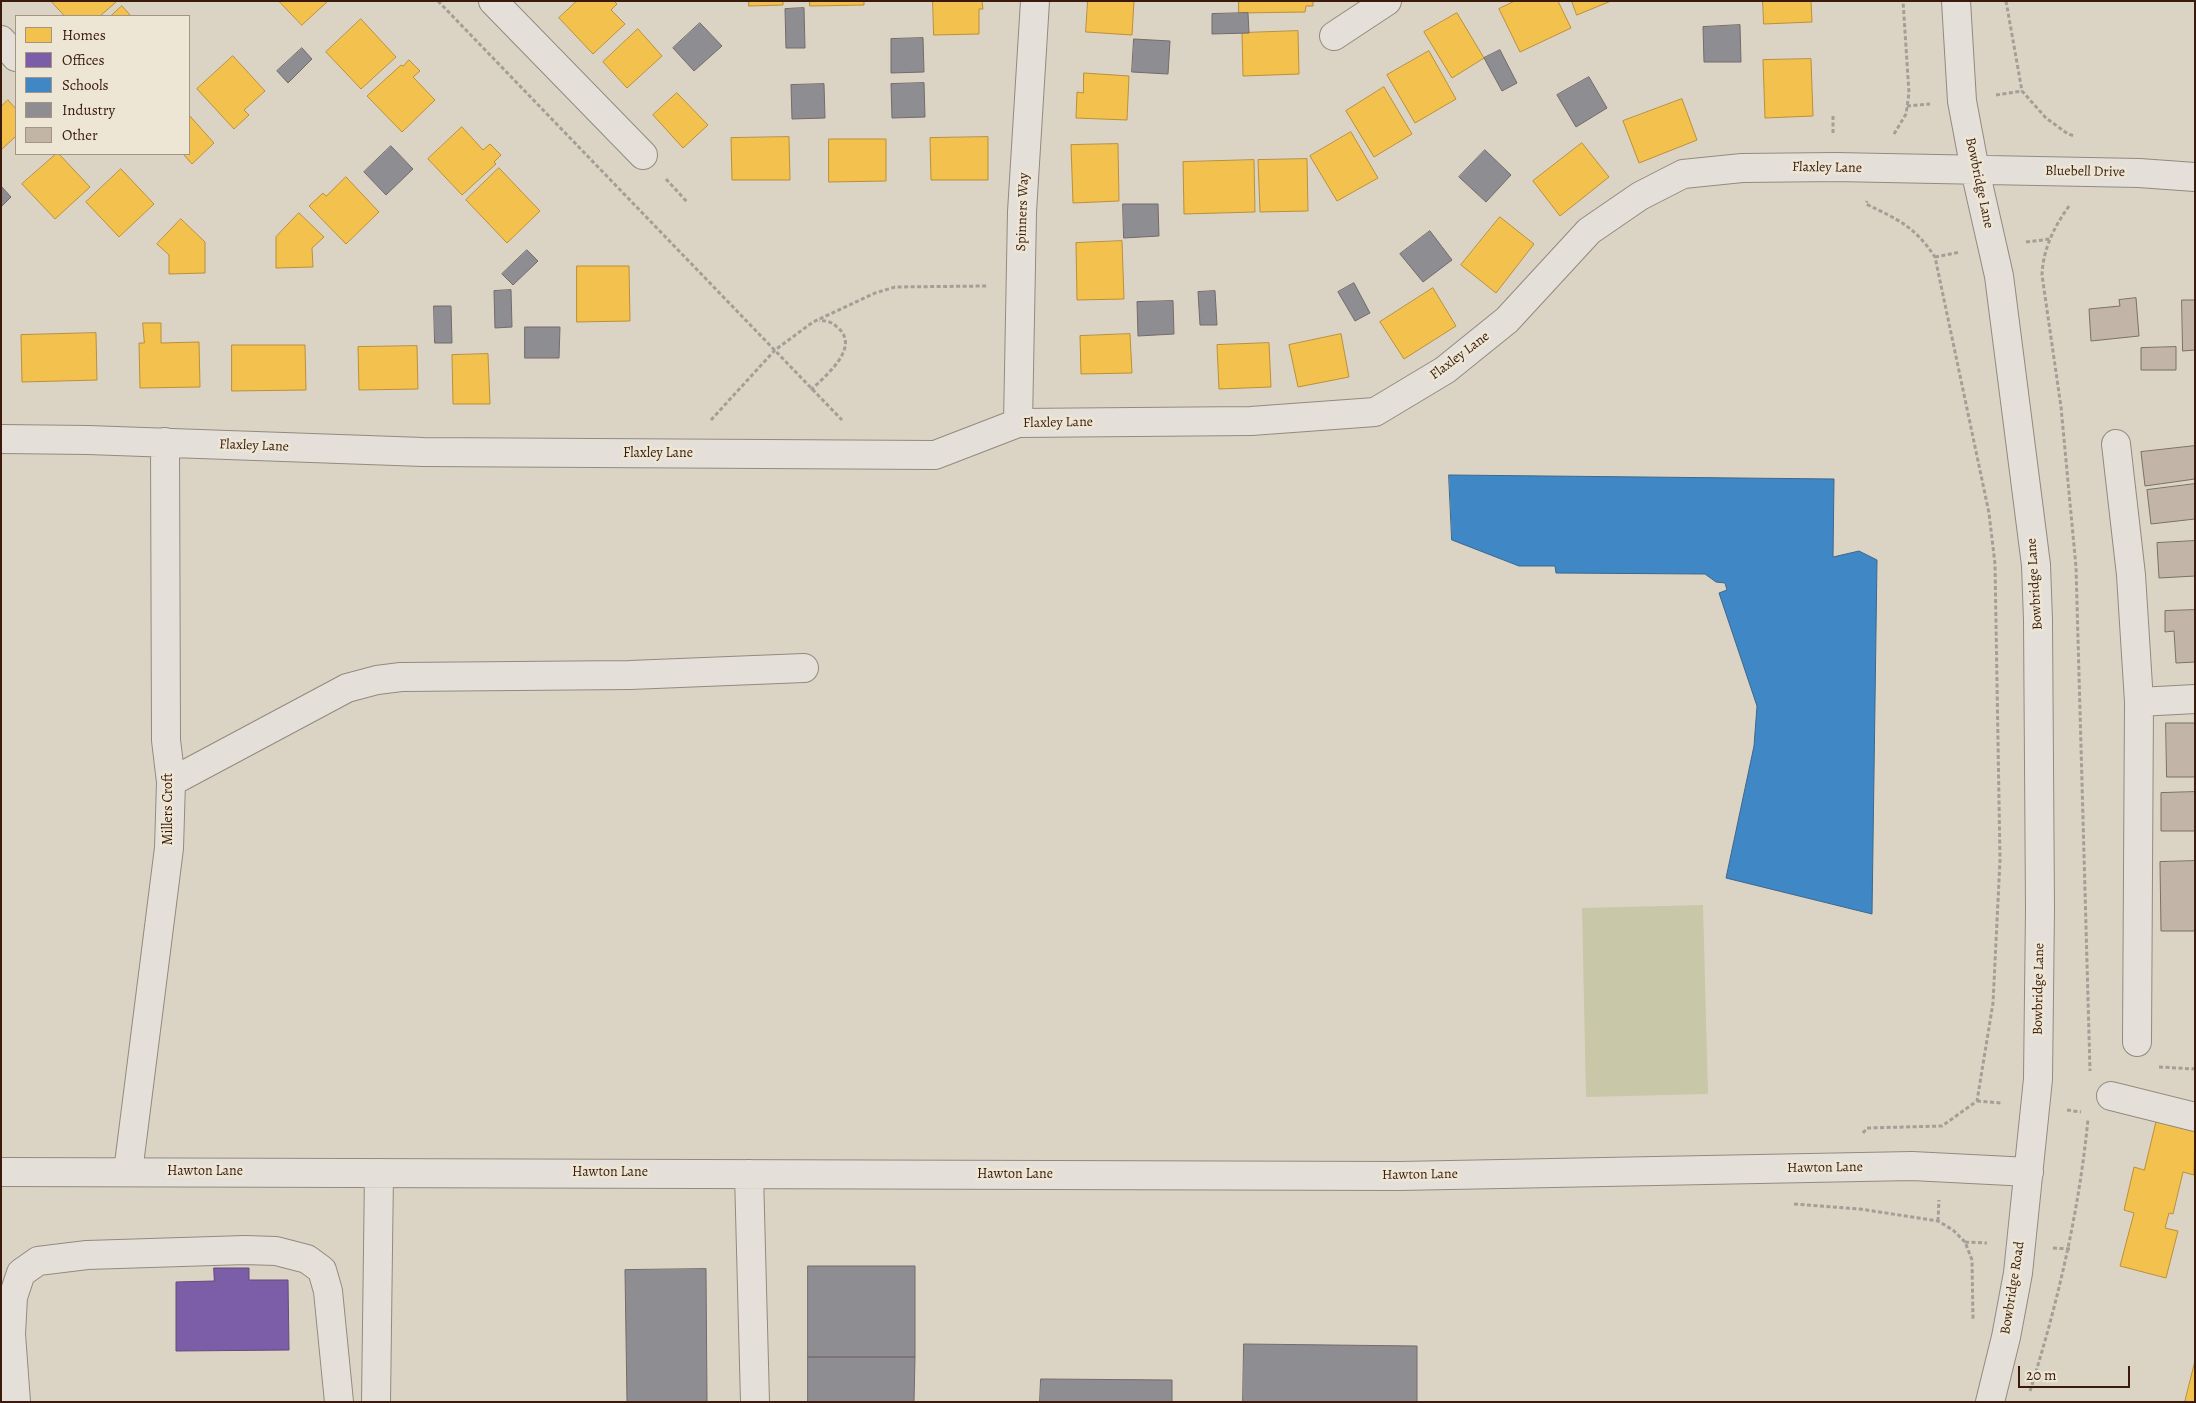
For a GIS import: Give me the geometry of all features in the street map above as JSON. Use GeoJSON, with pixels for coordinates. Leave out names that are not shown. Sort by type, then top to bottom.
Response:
{"type":"FeatureCollection","features":[{"type":"Feature","properties":{"kind":"street"},"geometry":{"type":"LineString","coordinates":[[493,1],[643,155]]}},
{"type":"Feature","properties":{"kind":"street","name":"Spinners Way"},"geometry":{"type":"LineString","coordinates":[[1018,423],[1022,212],[1035,1]]}},
{"type":"Feature","properties":{"kind":"street"},"geometry":{"type":"LineString","coordinates":[[1334,36],[1387,1]]}},
{"type":"Feature","properties":{"kind":"street","name":"Bowbridge Lane"},"geometry":{"type":"LineString","coordinates":[[1956,1],[1962,101],[1975,170],[1999,276],[2036,565],[2040,909],[2038,1079],[2029,1172]]}},
{"type":"Feature","properties":{"kind":"street","name":"Flaxley Lane"},"geometry":{"type":"LineString","coordinates":[[1,439],[165,442],[423,452],[935,455],[1018,423],[1251,421],[1375,412],[1445,370],[1507,320],[1589,231],[1640,196],[1683,174],[1742,168],[1835,167],[1975,170]]}},
{"type":"Feature","properties":{"kind":"street","name":"Bluebell Drive"},"geometry":{"type":"LineString","coordinates":[[1975,170],[2139,173],[2195,177]]}},
{"type":"Feature","properties":{"kind":"street","name":"Millers Croft"},"geometry":{"type":"LineString","coordinates":[[128,1172],[169,848],[171,782],[166,740],[165,442]]}},
{"type":"Feature","properties":{"kind":"street"},"geometry":{"type":"LineString","coordinates":[[2116,444],[2132,575],[2139,702],[2137,1042]]}},
{"type":"Feature","properties":{"kind":"street"},"geometry":{"type":"LineString","coordinates":[[171,782],[347,688],[377,680],[401,677],[630,675],[804,668]]}},
{"type":"Feature","properties":{"kind":"street"},"geometry":{"type":"LineString","coordinates":[[2139,702],[2195,699]]}},
{"type":"Feature","properties":{"kind":"street"},"geometry":{"type":"LineString","coordinates":[[2100,1088],[2195,1117]]}},
{"type":"Feature","properties":{"kind":"street","name":"Hawton Lane"},"geometry":{"type":"LineString","coordinates":[[1,1172],[1399,1176],[1912,1166],[2029,1172]]}},
{"type":"Feature","properties":{"kind":"street","name":"Bowbridge Road"},"geometry":{"type":"LineString","coordinates":[[1990,1402],[2006,1337],[2018,1272],[2029,1172]]}},
{"type":"Feature","properties":{"kind":"street"},"geometry":{"type":"LineString","coordinates":[[376,1402],[379,1173]]}},
{"type":"Feature","properties":{"kind":"street"},"geometry":{"type":"LineString","coordinates":[[749,1174],[755,1402]]}},
{"type":"Feature","properties":{"kind":"street"},"geometry":{"type":"LineString","coordinates":[[16,1402],[12,1334],[13,1297],[21,1273],[38,1261],[87,1255],[245,1250],[276,1250],[307,1259],[322,1270],[328,1291],[338,1402]]}},
{"type":"Feature","properties":{"kind":"path"},"geometry":{"type":"LineString","coordinates":[[438,1],[775,350],[811,390],[878,455]]}},
{"type":"Feature","properties":{"kind":"path"},"geometry":{"type":"LineString","coordinates":[[1885,138],[1894,135],[1906,114],[1909,93],[1903,1]]}},
{"type":"Feature","properties":{"kind":"path"},"geometry":{"type":"LineString","coordinates":[[2006,1],[2022,91],[2046,118],[2068,134],[2076,136]]}},
{"type":"Feature","properties":{"kind":"path"},"geometry":{"type":"LineString","coordinates":[[1866,204],[1905,222],[1923,239],[1935,257],[1989,513],[1995,564],[2000,860],[1993,1003],[1977,1101],[1942,1126]]}},
{"type":"Feature","properties":{"kind":"path"},"geometry":{"type":"LineString","coordinates":[[2079,204],[2069,206],[2056,225],[2042,258],[2042,275],[2061,407],[2076,567],[2100,1088]]}},
{"type":"Feature","properties":{"kind":"path"},"geometry":{"type":"LineString","coordinates":[[686,454],[719,411],[775,350],[814,322],[875,293],[895,287],[1020,285]]}},
{"type":"Feature","properties":{"kind":"path"},"geometry":{"type":"LineString","coordinates":[[811,390],[835,366],[843,354],[845,340],[840,329],[833,323],[824,320],[814,322]]}},
{"type":"Feature","properties":{"kind":"path"},"geometry":{"type":"LineString","coordinates":[[2027,1400],[2044,1348],[2070,1249],[2084,1161],[2089,1113]]}},
{"type":"Feature","properties":{"kind":"path"},"geometry":{"type":"LineString","coordinates":[[1793,1204],[1860,1209],[1938,1221],[1953,1230],[1965,1242],[1972,1260],[1973,1324]]}},
{"type":"Feature","properties":{"kind":"green space"},"geometry":{"type":"Polygon","coordinates":[[[1703,905],[1708,1094],[1586,1097],[1582,908],[1703,905]]]}},
{"type":"Feature","properties":{"kind":"building: Homes"},"geometry":{"type":"Polygon","coordinates":[[[51,1],[116,2],[101,15],[64,15],[51,1]]]}},
{"type":"Feature","properties":{"kind":"building: Homes"},"geometry":{"type":"Polygon","coordinates":[[[279,1],[328,1],[302,25],[279,1]]]}},
{"type":"Feature","properties":{"kind":"building: Homes"},"geometry":{"type":"Polygon","coordinates":[[[577,1],[614,1],[617,4],[611,10],[625,24],[593,54],[559,18],[577,1]]]}},
{"type":"Feature","properties":{"kind":"building: Homes"},"geometry":{"type":"Polygon","coordinates":[[[749,1],[783,1],[783,5],[749,6],[749,1]]]}},
{"type":"Feature","properties":{"kind":"building: Homes"},"geometry":{"type":"Polygon","coordinates":[[[810,1],[864,1],[864,5],[810,6],[810,1]]]}},
{"type":"Feature","properties":{"kind":"building: Homes"},"geometry":{"type":"Polygon","coordinates":[[[933,1],[982,1],[983,9],[979,9],[979,34],[934,35],[933,1]]]}},
{"type":"Feature","properties":{"kind":"building: Homes"},"geometry":{"type":"Polygon","coordinates":[[[1088,1],[1134,1],[1132,35],[1086,32],[1088,1]]]}},
{"type":"Feature","properties":{"kind":"building: Homes"},"geometry":{"type":"Polygon","coordinates":[[[1239,1],[1313,1],[1313,6],[1306,6],[1305,12],[1239,13],[1239,1]]]}},
{"type":"Feature","properties":{"kind":"building: Homes"},"geometry":{"type":"Polygon","coordinates":[[[1515,1],[1558,1],[1571,28],[1520,52],[1499,9],[1515,1]]]}},
{"type":"Feature","properties":{"kind":"building: Homes"},"geometry":{"type":"Polygon","coordinates":[[[1572,1],[1611,1],[1577,15],[1572,1]]]}},
{"type":"Feature","properties":{"kind":"building: Homes"},"geometry":{"type":"Polygon","coordinates":[[[1763,1],[1811,1],[1812,22],[1764,24],[1763,1]]]}},
{"type":"Feature","properties":{"kind":"building: Homes"},"geometry":{"type":"Polygon","coordinates":[[[122,6],[130,15],[112,15],[122,6]]]}},
{"type":"Feature","properties":{"kind":"building: Homes"},"geometry":{"type":"Polygon","coordinates":[[[1457,13],[1484,58],[1452,78],[1424,32],[1457,13]]]}},
{"type":"Feature","properties":{"kind":"building: Homes"},"geometry":{"type":"Polygon","coordinates":[[[361,19],[396,57],[361,89],[326,52],[361,19]]]}},
{"type":"Feature","properties":{"kind":"building: Homes"},"geometry":{"type":"Polygon","coordinates":[[[638,29],[662,56],[627,88],[603,62],[638,29]]]}},
{"type":"Feature","properties":{"kind":"building: Homes"},"geometry":{"type":"Polygon","coordinates":[[[1298,31],[1299,74],[1243,76],[1242,33],[1298,31]]]}},
{"type":"Feature","properties":{"kind":"building: Homes"},"geometry":{"type":"Polygon","coordinates":[[[1429,51],[1456,99],[1415,123],[1387,75],[1429,51]]]}},
{"type":"Feature","properties":{"kind":"building: Homes"},"geometry":{"type":"Polygon","coordinates":[[[233,56],[265,91],[244,110],[249,115],[234,129],[197,89],[233,56]]]}},
{"type":"Feature","properties":{"kind":"building: Homes"},"geometry":{"type":"Polygon","coordinates":[[[1811,59],[1813,116],[1765,118],[1763,60],[1811,59]]]}},
{"type":"Feature","properties":{"kind":"building: Homes"},"geometry":{"type":"Polygon","coordinates":[[[409,60],[420,71],[413,77],[435,100],[402,132],[367,96],[409,60]]]}},
{"type":"Feature","properties":{"kind":"building: Homes"},"geometry":{"type":"Polygon","coordinates":[[[1084,73],[1129,76],[1127,120],[1076,118],[1077,92],[1083,93],[1084,73]]]}},
{"type":"Feature","properties":{"kind":"building: Homes"},"geometry":{"type":"Polygon","coordinates":[[[1384,87],[1412,134],[1374,157],[1346,111],[1384,87]]]}},
{"type":"Feature","properties":{"kind":"building: Homes"},"geometry":{"type":"Polygon","coordinates":[[[677,93],[708,125],[683,148],[653,115],[677,93]]]}},
{"type":"Feature","properties":{"kind":"building: Homes"},"geometry":{"type":"Polygon","coordinates":[[[1682,99],[1697,140],[1639,163],[1623,121],[1682,99]]]}},
{"type":"Feature","properties":{"kind":"building: Homes"},"geometry":{"type":"Polygon","coordinates":[[[8,100],[15,108],[15,137],[1,150],[1,107],[8,100]]]}},
{"type":"Feature","properties":{"kind":"building: Homes"},"geometry":{"type":"Polygon","coordinates":[[[190,116],[214,143],[192,164],[184,155],[190,155],[190,116]]]}},
{"type":"Feature","properties":{"kind":"building: Homes"},"geometry":{"type":"Polygon","coordinates":[[[462,127],[483,150],[490,144],[501,155],[494,162],[496,164],[462,195],[428,159],[462,127]]]}},
{"type":"Feature","properties":{"kind":"building: Homes"},"geometry":{"type":"Polygon","coordinates":[[[1351,132],[1378,178],[1337,201],[1310,156],[1351,132]]]}},
{"type":"Feature","properties":{"kind":"building: Homes"},"geometry":{"type":"Polygon","coordinates":[[[789,137],[790,180],[732,180],[731,138],[789,137]]]}},
{"type":"Feature","properties":{"kind":"building: Homes"},"geometry":{"type":"Polygon","coordinates":[[[988,137],[988,180],[931,180],[930,138],[988,137]]]}},
{"type":"Feature","properties":{"kind":"building: Homes"},"geometry":{"type":"Polygon","coordinates":[[[829,139],[886,139],[886,181],[829,182],[829,139]]]}},
{"type":"Feature","properties":{"kind":"building: Homes"},"geometry":{"type":"Polygon","coordinates":[[[1582,143],[1609,177],[1560,216],[1533,181],[1582,143]]]}},
{"type":"Feature","properties":{"kind":"building: Homes"},"geometry":{"type":"Polygon","coordinates":[[[1118,144],[1119,201],[1073,203],[1071,145],[1118,144]]]}},
{"type":"Feature","properties":{"kind":"building: Homes"},"geometry":{"type":"Polygon","coordinates":[[[55,155],[60,155],[90,187],[55,219],[22,184],[55,155]]]}},
{"type":"Feature","properties":{"kind":"building: Homes"},"geometry":{"type":"Polygon","coordinates":[[[1307,159],[1308,211],[1260,212],[1258,160],[1307,159]]]}},
{"type":"Feature","properties":{"kind":"building: Homes"},"geometry":{"type":"Polygon","coordinates":[[[1254,160],[1255,212],[1184,214],[1183,162],[1254,160]]]}},
{"type":"Feature","properties":{"kind":"building: Homes"},"geometry":{"type":"Polygon","coordinates":[[[499,168],[540,211],[507,243],[466,200],[499,168]]]}},
{"type":"Feature","properties":{"kind":"building: Homes"},"geometry":{"type":"Polygon","coordinates":[[[121,169],[154,204],[119,237],[86,202],[121,169]]]}},
{"type":"Feature","properties":{"kind":"building: Homes"},"geometry":{"type":"Polygon","coordinates":[[[346,177],[379,212],[346,244],[309,206],[323,193],[326,196],[346,177]]]}},
{"type":"Feature","properties":{"kind":"building: Homes"},"geometry":{"type":"Polygon","coordinates":[[[299,213],[324,237],[312,248],[313,267],[276,268],[276,237],[299,213]]]}},
{"type":"Feature","properties":{"kind":"building: Homes"},"geometry":{"type":"Polygon","coordinates":[[[1500,217],[1534,244],[1496,293],[1461,265],[1500,217]]]}},
{"type":"Feature","properties":{"kind":"building: Homes"},"geometry":{"type":"Polygon","coordinates":[[[181,219],[205,242],[205,273],[169,274],[169,255],[157,244],[181,219]]]}},
{"type":"Feature","properties":{"kind":"building: Homes"},"geometry":{"type":"Polygon","coordinates":[[[1122,241],[1124,299],[1077,300],[1076,243],[1122,241]]]}},
{"type":"Feature","properties":{"kind":"building: Homes"},"geometry":{"type":"Polygon","coordinates":[[[577,266],[629,266],[630,321],[577,322],[577,266]]]}},
{"type":"Feature","properties":{"kind":"building: Homes"},"geometry":{"type":"Polygon","coordinates":[[[1433,288],[1456,326],[1404,359],[1380,322],[1433,288]]]}},
{"type":"Feature","properties":{"kind":"building: Homes"},"geometry":{"type":"Polygon","coordinates":[[[143,323],[161,323],[161,343],[199,342],[200,387],[140,388],[139,343],[144,343],[143,323]]]}},
{"type":"Feature","properties":{"kind":"building: Homes"},"geometry":{"type":"Polygon","coordinates":[[[96,333],[97,380],[22,382],[21,335],[96,333]]]}},
{"type":"Feature","properties":{"kind":"building: Homes"},"geometry":{"type":"Polygon","coordinates":[[[1130,334],[1132,373],[1081,374],[1080,336],[1130,334]]]}},
{"type":"Feature","properties":{"kind":"building: Homes"},"geometry":{"type":"Polygon","coordinates":[[[1341,334],[1349,377],[1298,387],[1289,345],[1341,334]]]}},
{"type":"Feature","properties":{"kind":"building: Homes"},"geometry":{"type":"Polygon","coordinates":[[[1269,343],[1271,387],[1219,389],[1217,345],[1269,343]]]}},
{"type":"Feature","properties":{"kind":"building: Homes"},"geometry":{"type":"Polygon","coordinates":[[[232,345],[305,345],[306,390],[232,391],[232,345]]]}},
{"type":"Feature","properties":{"kind":"building: Homes"},"geometry":{"type":"Polygon","coordinates":[[[417,346],[418,389],[359,390],[358,347],[417,346]]]}},
{"type":"Feature","properties":{"kind":"building: Homes"},"geometry":{"type":"Polygon","coordinates":[[[488,354],[490,404],[453,404],[452,355],[488,354]]]}},
{"type":"Feature","properties":{"kind":"building: Homes"},"geometry":{"type":"Polygon","coordinates":[[[2158,1115],[2195,1124],[2194,1175],[2183,1172],[2173,1214],[2169,1213],[2165,1228],[2178,1231],[2166,1278],[2120,1266],[2134,1213],[2124,1210],[2134,1167],[2144,1170],[2158,1115]]]}},
{"type":"Feature","properties":{"kind":"building: Homes"},"geometry":{"type":"Polygon","coordinates":[[[2195,1361],[2195,1402],[2185,1402],[2195,1361]]]}},
{"type":"Feature","properties":{"kind":"building: Offices"},"geometry":{"type":"Polygon","coordinates":[[[214,1268],[249,1268],[249,1280],[288,1280],[289,1350],[176,1351],[176,1282],[214,1281],[214,1268]]]}},
{"type":"Feature","properties":{"kind":"building: Schools"},"geometry":{"type":"Polygon","coordinates":[[[1449,475],[1834,479],[1833,557],[1859,551],[1877,560],[1872,914],[1726,878],[1754,746],[1757,706],[1719,593],[1727,590],[1725,583],[1716,582],[1705,574],[1556,573],[1555,566],[1519,566],[1452,540],[1449,475]]]}},
{"type":"Feature","properties":{"kind":"building: Industry"},"geometry":{"type":"Polygon","coordinates":[[[804,8],[805,48],[786,48],[785,9],[804,8]]]}},
{"type":"Feature","properties":{"kind":"building: Industry"},"geometry":{"type":"Polygon","coordinates":[[[1248,13],[1249,33],[1212,34],[1212,14],[1248,13]]]}},
{"type":"Feature","properties":{"kind":"building: Industry"},"geometry":{"type":"Polygon","coordinates":[[[700,23],[722,46],[694,71],[673,48],[700,23]]]}},
{"type":"Feature","properties":{"kind":"building: Industry"},"geometry":{"type":"Polygon","coordinates":[[[1740,25],[1741,62],[1704,62],[1703,27],[1740,25]]]}},
{"type":"Feature","properties":{"kind":"building: Industry"},"geometry":{"type":"Polygon","coordinates":[[[923,38],[924,72],[891,73],[891,39],[923,38]]]}},
{"type":"Feature","properties":{"kind":"building: Industry"},"geometry":{"type":"Polygon","coordinates":[[[1134,39],[1170,41],[1168,74],[1132,72],[1134,39]]]}},
{"type":"Feature","properties":{"kind":"building: Industry"},"geometry":{"type":"Polygon","coordinates":[[[302,48],[312,59],[288,83],[277,71],[302,48]]]}},
{"type":"Feature","properties":{"kind":"building: Industry"},"geometry":{"type":"Polygon","coordinates":[[[1500,50],[1517,83],[1502,91],[1484,58],[1500,50]]]}},
{"type":"Feature","properties":{"kind":"building: Industry"},"geometry":{"type":"Polygon","coordinates":[[[1589,77],[1607,108],[1576,127],[1557,95],[1589,77]]]}},
{"type":"Feature","properties":{"kind":"building: Industry"},"geometry":{"type":"Polygon","coordinates":[[[924,83],[925,117],[892,118],[891,84],[924,83]]]}},
{"type":"Feature","properties":{"kind":"building: Industry"},"geometry":{"type":"Polygon","coordinates":[[[824,84],[825,118],[792,119],[791,85],[824,84]]]}},
{"type":"Feature","properties":{"kind":"building: Industry"},"geometry":{"type":"Polygon","coordinates":[[[391,146],[413,169],[386,195],[364,172],[391,146]]]}},
{"type":"Feature","properties":{"kind":"building: Industry"},"geometry":{"type":"Polygon","coordinates":[[[1485,150],[1511,175],[1486,202],[1459,177],[1485,150]]]}},
{"type":"Feature","properties":{"kind":"building: Industry"},"geometry":{"type":"Polygon","coordinates":[[[1,186],[11,197],[1,207],[1,186]]]}},
{"type":"Feature","properties":{"kind":"building: Industry"},"geometry":{"type":"Polygon","coordinates":[[[1123,204],[1158,204],[1159,236],[1124,238],[1123,204]]]}},
{"type":"Feature","properties":{"kind":"building: Industry"},"geometry":{"type":"Polygon","coordinates":[[[1430,231],[1452,260],[1423,282],[1400,254],[1430,231]]]}},
{"type":"Feature","properties":{"kind":"building: Industry"},"geometry":{"type":"Polygon","coordinates":[[[527,250],[538,261],[513,285],[502,274],[527,250]]]}},
{"type":"Feature","properties":{"kind":"building: Industry"},"geometry":{"type":"Polygon","coordinates":[[[1354,283],[1370,313],[1355,321],[1338,292],[1354,283]]]}},
{"type":"Feature","properties":{"kind":"building: Industry"},"geometry":{"type":"Polygon","coordinates":[[[511,290],[512,327],[495,328],[494,291],[511,290]]]}},
{"type":"Feature","properties":{"kind":"building: Industry"},"geometry":{"type":"Polygon","coordinates":[[[1215,291],[1217,325],[1200,325],[1198,292],[1215,291]]]}},
{"type":"Feature","properties":{"kind":"building: Industry"},"geometry":{"type":"Polygon","coordinates":[[[1173,301],[1174,334],[1138,336],[1137,302],[1173,301]]]}},
{"type":"Feature","properties":{"kind":"building: Industry"},"geometry":{"type":"Polygon","coordinates":[[[434,306],[451,306],[452,343],[435,343],[434,306]]]}},
{"type":"Feature","properties":{"kind":"building: Industry"},"geometry":{"type":"Polygon","coordinates":[[[525,327],[560,327],[559,358],[525,358],[525,327]]]}},
{"type":"Feature","properties":{"kind":"building: Industry"},"geometry":{"type":"Polygon","coordinates":[[[808,1266],[915,1266],[915,1357],[808,1357],[808,1266]]]}},
{"type":"Feature","properties":{"kind":"building: Industry"},"geometry":{"type":"Polygon","coordinates":[[[706,1269],[707,1402],[627,1402],[625,1270],[706,1269]]]}},
{"type":"Feature","properties":{"kind":"building: Industry"},"geometry":{"type":"Polygon","coordinates":[[[1244,1344],[1417,1346],[1417,1402],[1243,1402],[1244,1344]]]}},
{"type":"Feature","properties":{"kind":"building: Industry"},"geometry":{"type":"Polygon","coordinates":[[[808,1357],[915,1357],[914,1402],[808,1402],[808,1357]]]}},
{"type":"Feature","properties":{"kind":"building: Industry"},"geometry":{"type":"Polygon","coordinates":[[[1041,1379],[1172,1380],[1172,1402],[1040,1402],[1041,1379]]]}},
{"type":"Feature","properties":{"kind":"building: Other"},"geometry":{"type":"Polygon","coordinates":[[[2136,298],[2139,336],[2091,341],[2089,309],[2120,306],[2119,300],[2136,298]]]}},
{"type":"Feature","properties":{"kind":"building: Other"},"geometry":{"type":"Polygon","coordinates":[[[2182,300],[2195,300],[2195,350],[2183,351],[2182,300]]]}},
{"type":"Feature","properties":{"kind":"building: Other"},"geometry":{"type":"Polygon","coordinates":[[[2176,347],[2176,370],[2141,370],[2141,348],[2176,347]]]}},
{"type":"Feature","properties":{"kind":"building: Other"},"geometry":{"type":"Polygon","coordinates":[[[2195,446],[2195,479],[2145,486],[2141,452],[2195,446]]]}},
{"type":"Feature","properties":{"kind":"building: Other"},"geometry":{"type":"Polygon","coordinates":[[[2195,484],[2195,519],[2151,524],[2147,490],[2195,484]]]}},
{"type":"Feature","properties":{"kind":"building: Other"},"geometry":{"type":"Polygon","coordinates":[[[2195,541],[2195,576],[2159,578],[2157,543],[2195,541]]]}},
{"type":"Feature","properties":{"kind":"building: Other"},"geometry":{"type":"Polygon","coordinates":[[[2195,610],[2195,662],[2176,663],[2174,631],[2165,632],[2165,611],[2195,610]]]}},
{"type":"Feature","properties":{"kind":"building: Other"},"geometry":{"type":"Polygon","coordinates":[[[2166,723],[2195,723],[2195,777],[2167,777],[2166,723]]]}},
{"type":"Feature","properties":{"kind":"building: Other"},"geometry":{"type":"Polygon","coordinates":[[[2195,792],[2195,831],[2161,831],[2161,793],[2195,792]]]}},
{"type":"Feature","properties":{"kind":"building: Other"},"geometry":{"type":"Polygon","coordinates":[[[2195,861],[2195,931],[2161,931],[2160,862],[2195,861]]]}}]}
